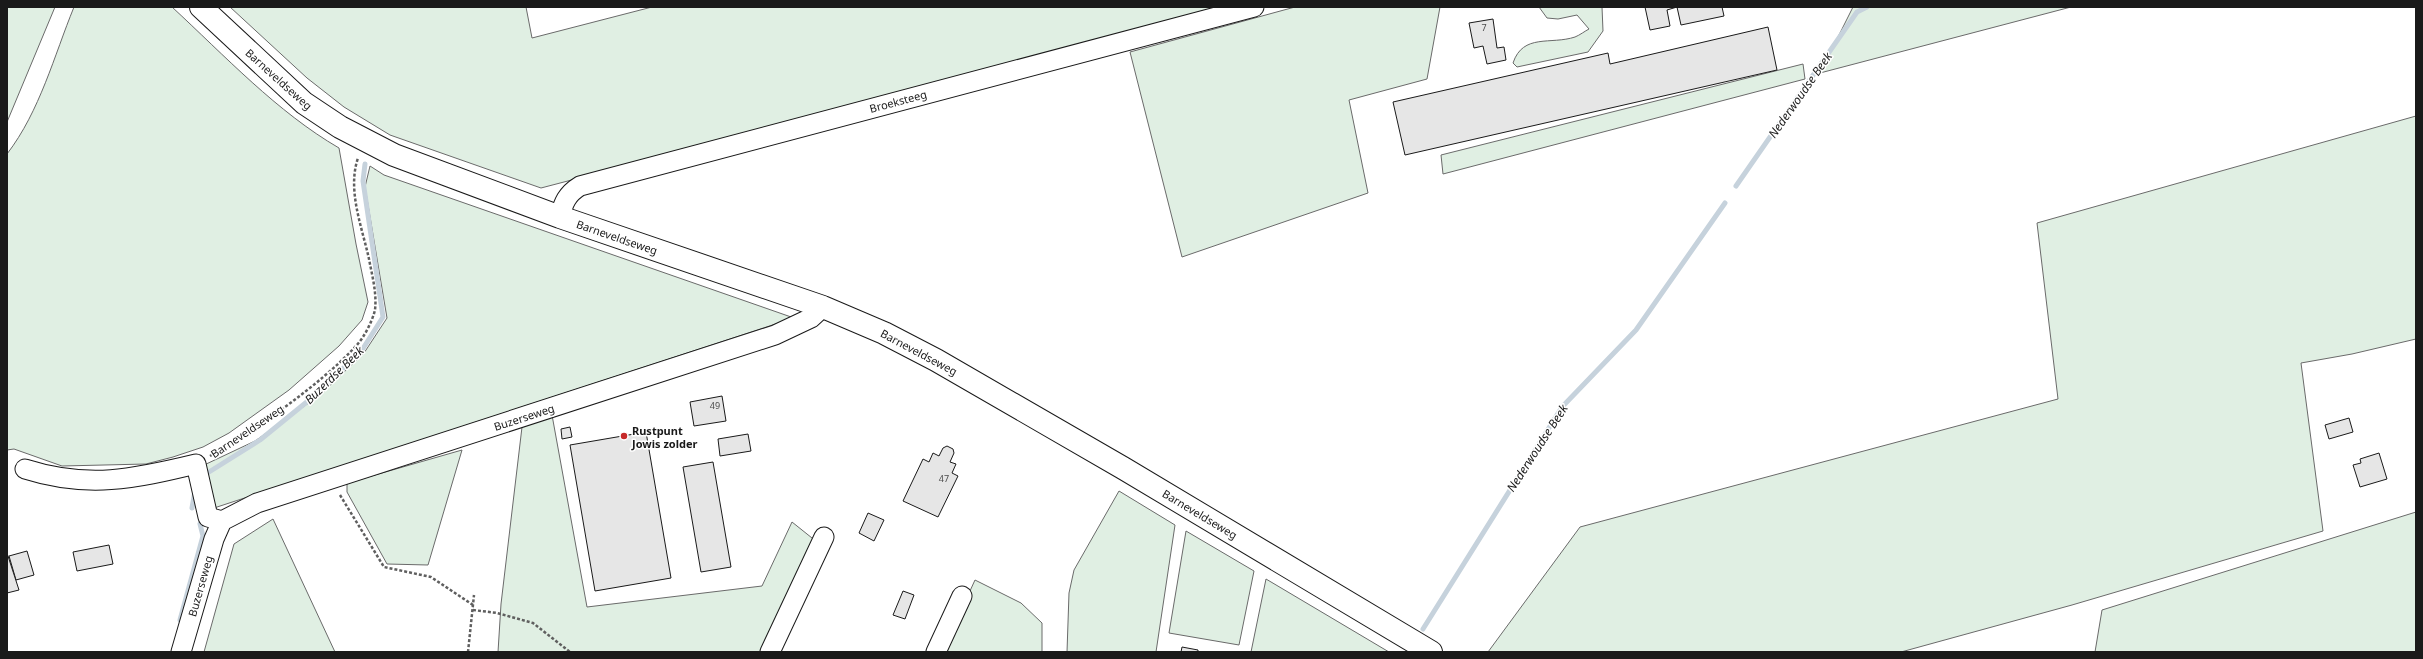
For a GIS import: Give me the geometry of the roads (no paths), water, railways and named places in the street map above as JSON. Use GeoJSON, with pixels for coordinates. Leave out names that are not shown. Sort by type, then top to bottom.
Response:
{"type":"FeatureCollection","features":[{"type":"Feature","properties":{"kind":"main road","name":"Barneveldseweg"},"geometry":{"type":"LineString","coordinates":[[201,7],[304,103],[340,127],[368,134],[394,155],[560,217],[823,307],[884,333],[936,360],[1123,468],[1430,652]]}},
{"type":"Feature","properties":{"kind":"street","name":"Broeksteeg"},"geometry":{"type":"LineString","coordinates":[[560,217],[562,205],[570,192],[580,186],[1254,7]]}},
{"type":"Feature","properties":{"kind":"street","name":"Buzerseweg"},"geometry":{"type":"LineString","coordinates":[[181,652],[204,570],[222,521],[257,503],[775,335],[812,318],[823,307]]}},
{"type":"Feature","properties":{"kind":"street"},"geometry":{"type":"LineString","coordinates":[[25,469],[54,478],[84,481],[141,477],[196,464],[208,517],[222,521]]}},
{"type":"Feature","properties":{"kind":"street"},"geometry":{"type":"LineString","coordinates":[[770,652],[824,537]]}},
{"type":"Feature","properties":{"kind":"street"},"geometry":{"type":"LineString","coordinates":[[936,652],[962,596]]}},
{"type":"Feature","properties":{"kind":"waterway","name":"Nederwoudse Beek"},"geometry":{"type":"LineString","coordinates":[[1736,186],[1857,12],[1867,7]]}},
{"type":"Feature","properties":{"kind":"waterway","name":"Buzerdse Beek"},"geometry":{"type":"LineString","coordinates":[[209,472],[260,440],[319,392],[362,350],[383,317],[363,181],[365,164]]}},
{"type":"Feature","properties":{"kind":"waterway","name":"Nederwoudse Beek"},"geometry":{"type":"LineString","coordinates":[[1423,629],[1562,407],[1636,330],[1725,203]]}},
{"type":"Feature","properties":{"kind":"waterway","name":"Buzerdse Beek"},"geometry":{"type":"LineString","coordinates":[[192,508],[195,491]]}},
{"type":"Feature","properties":{"kind":"waterway","name":"Buzerdse Beek"},"geometry":{"type":"LineString","coordinates":[[180,620],[203,536],[200,524]]}},
{"type":"Feature","properties":{"kind":"place","name":"Rustpunt Jowis zolder"},"geometry":{"type":"Point","coordinates":[624,436]}}]}
